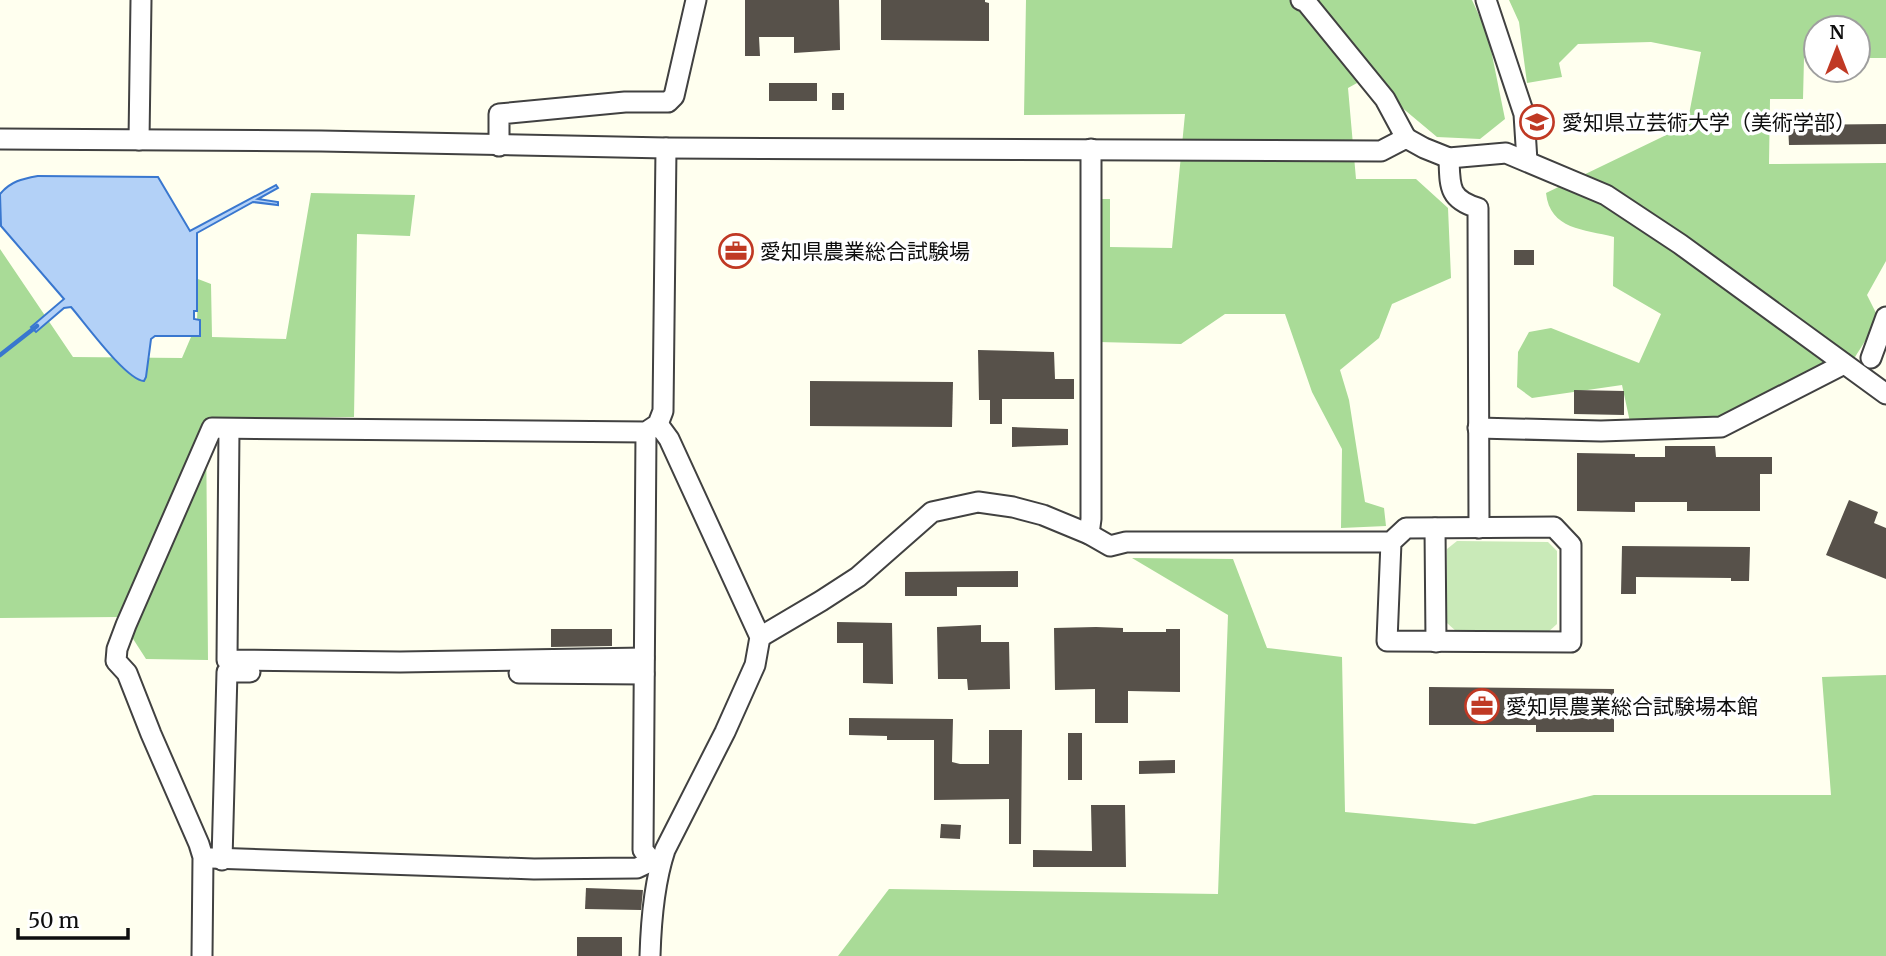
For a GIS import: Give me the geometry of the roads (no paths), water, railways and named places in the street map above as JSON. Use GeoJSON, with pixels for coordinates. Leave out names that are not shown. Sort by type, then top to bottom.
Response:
{"type":"FeatureCollection","features":[{"type":"Feature","properties":{"kind":"street"},"geometry":{"type":"LineString","coordinates":[[139,140],[141,0]]}},
{"type":"Feature","properties":{"kind":"street"},"geometry":{"type":"LineString","coordinates":[[499,146],[499,114],[625,102],[668,102],[674,96],[696,0]]}},
{"type":"Feature","properties":{"kind":"street"},"geometry":{"type":"LineString","coordinates":[[1301,0],[1306,2],[1385,99],[1406,138],[1450,158],[1506,153],[1606,195],[1680,244],[1886,394]]}},
{"type":"Feature","properties":{"kind":"street"},"geometry":{"type":"LineString","coordinates":[[1486,0],[1524,114],[1527,161]]}},
{"type":"Feature","properties":{"kind":"street"},"geometry":{"type":"LineString","coordinates":[[0,139],[666,148],[1381,151],[1406,138]]}},
{"type":"Feature","properties":{"kind":"street"},"geometry":{"type":"LineString","coordinates":[[657,861],[643,850],[644,666],[652,428],[663,411],[666,148]]}},
{"type":"Feature","properties":{"kind":"street"},"geometry":{"type":"LineString","coordinates":[[1089,534],[1091,149]]}},
{"type":"Feature","properties":{"kind":"street"},"geometry":{"type":"LineString","coordinates":[[1450,158],[1450,185],[1462,203],[1478,208],[1479,528]]}},
{"type":"Feature","properties":{"kind":"street"},"geometry":{"type":"LineString","coordinates":[[1478,428],[1601,431],[1721,427],[1849,367],[1878,357],[1886,317]]}},
{"type":"Feature","properties":{"kind":"street"},"geometry":{"type":"LineString","coordinates":[[650,956],[657,861],[755,665],[760,637],[669,439],[652,428],[212,428],[126,625],[117,649],[116,661],[127,673],[199,844],[213,859],[534,869],[637,868],[657,861]]}},
{"type":"Feature","properties":{"kind":"street"},"geometry":{"type":"LineString","coordinates":[[229,429],[227,660],[644,666]]}},
{"type":"Feature","properties":{"kind":"street"},"geometry":{"type":"LineString","coordinates":[[760,637],[858,577],[932,512],[978,502],[1042,515],[1089,534],[1110,546],[1126,542],[1391,542],[1406,528],[1554,527],[1571,545],[1571,642],[1387,641],[1391,542]]}},
{"type":"Feature","properties":{"kind":"street"},"geometry":{"type":"LineString","coordinates":[[1435,528],[1436,642]]}},
{"type":"Feature","properties":{"kind":"street"},"geometry":{"type":"LineString","coordinates":[[202,956],[213,859],[227,672],[644,666]]}},
{"type":"Feature","properties":{"kind":"water"},"geometry":{"type":"Polygon","coordinates":[[[38,176],[158,177],[190,231],[276,185],[278,188],[258,199],[278,202],[278,205],[253,202],[197,233],[197,311],[194,311],[194,319],[200,320],[200,336],[155,336],[151,339],[144,381],[136,378],[117,361],[71,307],[64,308],[36,332],[31,327],[64,299],[1,226],[0,194],[17,181],[38,176]]]}},
{"type":"Feature","properties":{"kind":"waterway"},"geometry":{"type":"LineString","coordinates":[[0,355],[37,326]]}},
{"type":"Feature","properties":{"kind":"place","name":"愛知県立芸術大学（美術学部）"},"geometry":{"type":"Point","coordinates":[1537,122]}},
{"type":"Feature","properties":{"kind":"place","name":"愛知県農業総合試験場"},"geometry":{"type":"Point","coordinates":[736,251]}},
{"type":"Feature","properties":{"kind":"place","name":"愛知県農業総合試験場本館"},"geometry":{"type":"Point","coordinates":[1482,706]}}]}
